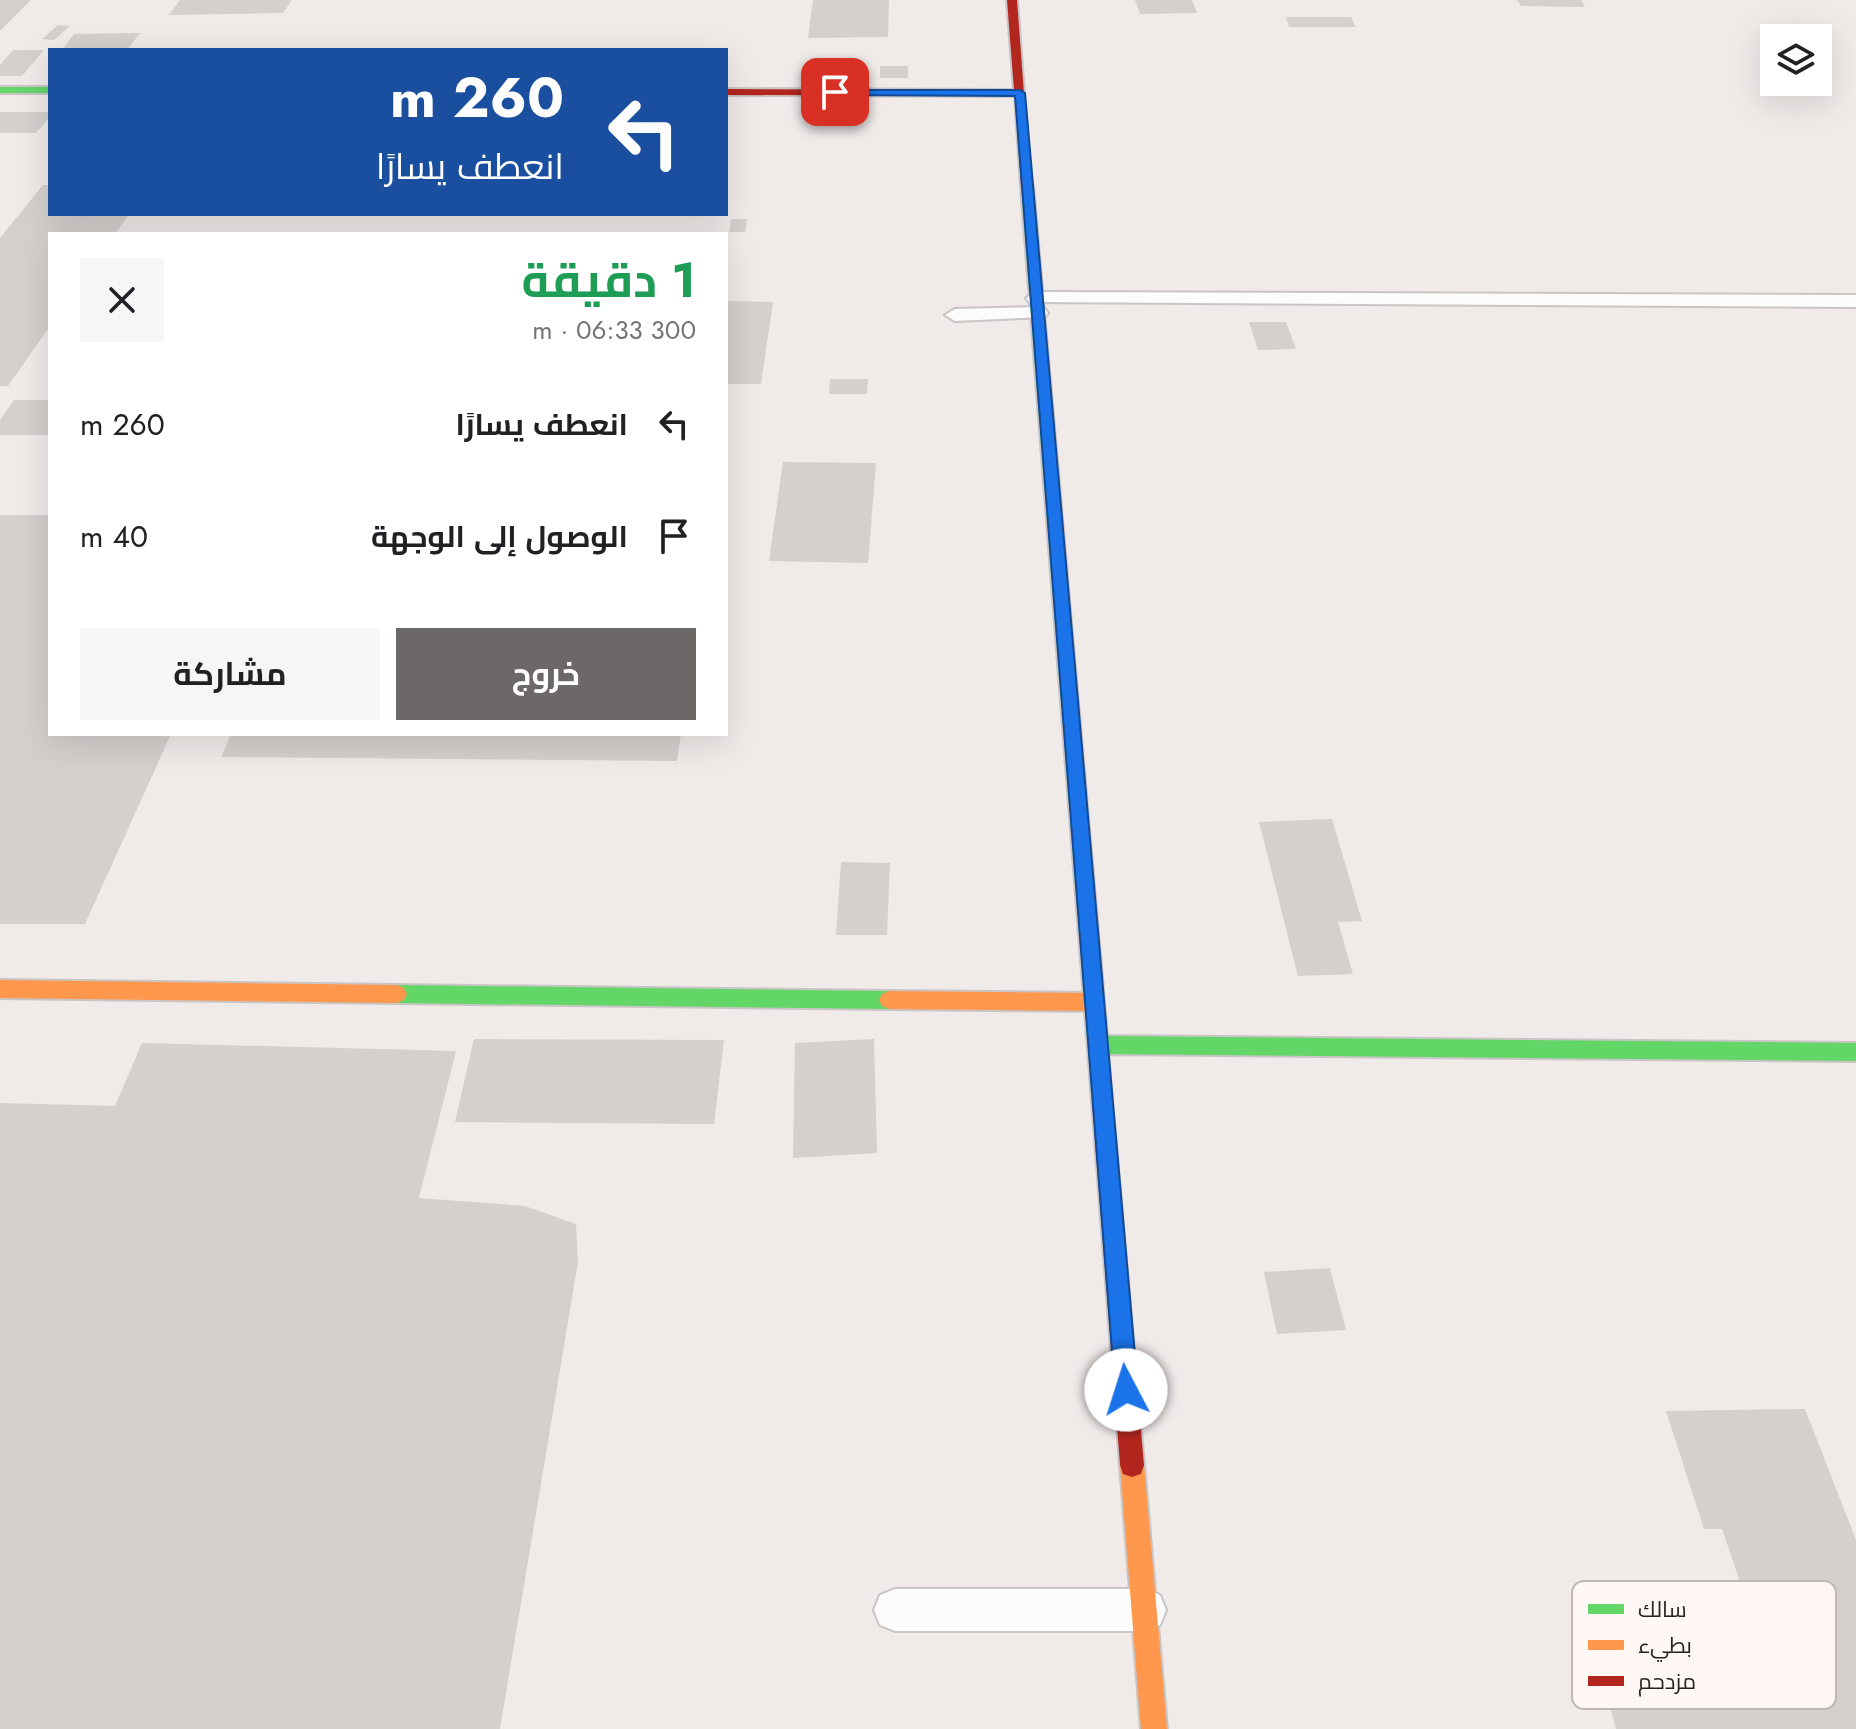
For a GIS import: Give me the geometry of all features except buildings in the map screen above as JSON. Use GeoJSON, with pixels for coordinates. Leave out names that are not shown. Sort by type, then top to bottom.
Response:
{"type":"FeatureCollection","features":[{"type":"Feature","properties":{"kind":"main road"},"geometry":{"type":"LineString","coordinates":[[1012,0],[1154,1729]]}},
{"type":"Feature","properties":{"kind":"main road"},"geometry":{"type":"LineString","coordinates":[[0,90],[48,90]]}},
{"type":"Feature","properties":{"kind":"main road"},"geometry":{"type":"LineString","coordinates":[[736,96],[1020,93]]}},
{"type":"Feature","properties":{"kind":"main road"},"geometry":{"type":"LineString","coordinates":[[0,989],[1094,1002]]}},
{"type":"Feature","properties":{"kind":"main road"},"geometry":{"type":"LineString","coordinates":[[1098,1045],[1856,1052]]}},
{"type":"Feature","properties":{"kind":"lane"},"geometry":{"type":"LineString","coordinates":[[955,315],[1037,306],[1856,301]]}},
{"type":"Feature","properties":{"kind":"lane"},"geometry":{"type":"LineString","coordinates":[[895,1610],[1145,1610]]}},
{"type":"Feature","properties":{"kind":"traffic: fast"},"geometry":{"type":"LineString","coordinates":[[0,90],[48,90]]}},
{"type":"Feature","properties":{"kind":"traffic: fast"},"geometry":{"type":"LineString","coordinates":[[1027,186],[1102,1101]]}},
{"type":"Feature","properties":{"kind":"traffic: fast"},"geometry":{"type":"LineString","coordinates":[[397,994],[889,1000]]}},
{"type":"Feature","properties":{"kind":"traffic: fast"},"geometry":{"type":"LineString","coordinates":[[1098,1045],[1856,1052]]}},
{"type":"Feature","properties":{"kind":"traffic: slow"},"geometry":{"type":"LineString","coordinates":[[0,989],[397,994]]}},
{"type":"Feature","properties":{"kind":"traffic: slow"},"geometry":{"type":"LineString","coordinates":[[889,1000],[1094,1002]]}},
{"type":"Feature","properties":{"kind":"traffic: slow"},"geometry":{"type":"LineString","coordinates":[[1132,1465],[1154,1729]]}},
{"type":"Feature","properties":{"kind":"traffic: jam"},"geometry":{"type":"LineString","coordinates":[[1012,0],[1027,186]]}},
{"type":"Feature","properties":{"kind":"traffic: jam"},"geometry":{"type":"LineString","coordinates":[[728,92],[1020,93]]}},
{"type":"Feature","properties":{"kind":"traffic: jam"},"geometry":{"type":"LineString","coordinates":[[1102,1101],[1132,1465]]}},
{"type":"Feature","properties":{"kind":"route"},"geometry":{"type":"LineString","coordinates":[[835,92],[1020,93],[1126,1390]]}}]}
